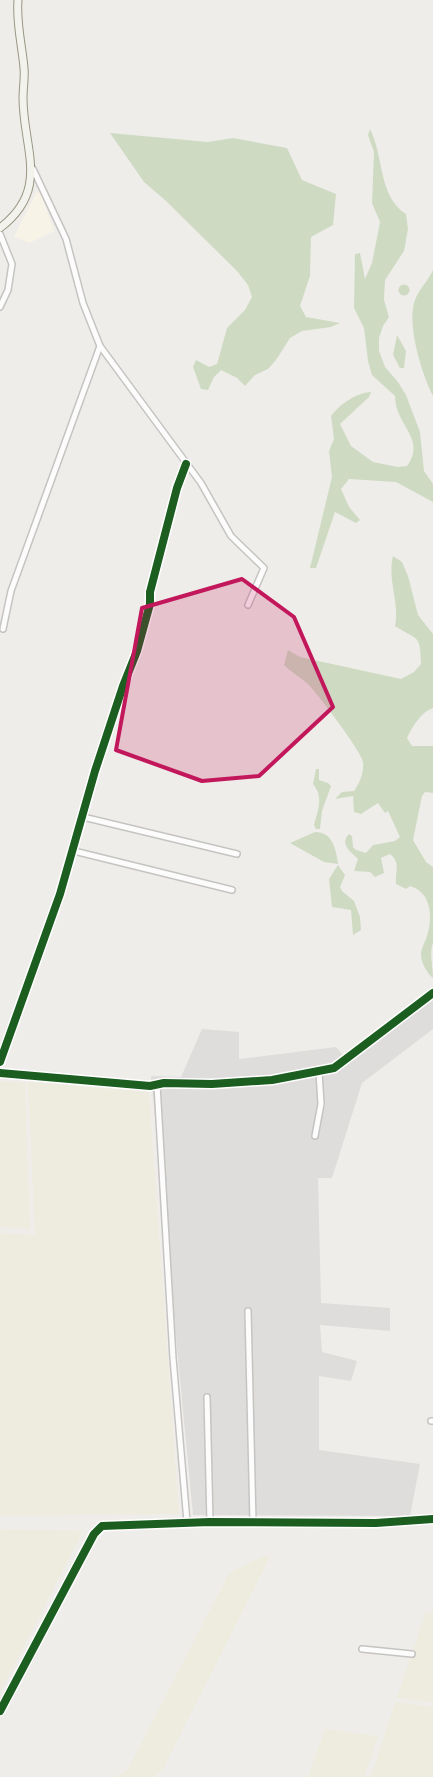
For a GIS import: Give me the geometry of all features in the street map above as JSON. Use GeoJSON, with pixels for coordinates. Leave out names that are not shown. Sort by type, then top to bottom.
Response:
{"type":"FeatureCollection","features":[{"type":"Feature","properties":{"kind":"street"},"geometry":{"type":"LineString","coordinates":[[18,0],[17,22],[24,70],[23,99],[33,169],[66,239],[83,303],[100,346],[211,500],[231,536],[264,568],[248,606]]}},
{"type":"Feature","properties":{"kind":"street"},"geometry":{"type":"LineString","coordinates":[[0,228],[18,211],[26,194],[33,169]]}},
{"type":"Feature","properties":{"kind":"street"},"geometry":{"type":"LineString","coordinates":[[0,234],[12,264],[8,290],[0,307]]}},
{"type":"Feature","properties":{"kind":"street"},"geometry":{"type":"LineString","coordinates":[[3,629],[11,591],[100,346]]}},
{"type":"Feature","properties":{"kind":"street"},"geometry":{"type":"LineString","coordinates":[[0,1062],[74,851],[104,742],[137,651],[177,488],[186,464]]}},
{"type":"Feature","properties":{"kind":"street"},"geometry":{"type":"LineString","coordinates":[[83,817],[237,854]]}},
{"type":"Feature","properties":{"kind":"street"},"geometry":{"type":"LineString","coordinates":[[74,851],[232,890]]}},
{"type":"Feature","properties":{"kind":"street"},"geometry":{"type":"LineString","coordinates":[[0,1073],[150,1086],[239,1083],[291,1078],[334,1068],[350,1058],[433,993]]}},
{"type":"Feature","properties":{"kind":"street"},"geometry":{"type":"LineString","coordinates":[[315,1136],[321,1104],[319,1072]]}},
{"type":"Feature","properties":{"kind":"street"},"geometry":{"type":"LineString","coordinates":[[157,1085],[173,1358],[187,1522]]}},
{"type":"Feature","properties":{"kind":"street"},"geometry":{"type":"LineString","coordinates":[[248,1311],[253,1522]]}},
{"type":"Feature","properties":{"kind":"street"},"geometry":{"type":"LineString","coordinates":[[207,1397],[210,1522]]}},
{"type":"Feature","properties":{"kind":"street"},"geometry":{"type":"LineString","coordinates":[[0,1711],[94,1534],[102,1526],[187,1522],[376,1523],[433,1519]]}},
{"type":"Feature","properties":{"kind":"street"},"geometry":{"type":"LineString","coordinates":[[362,1649],[412,1654]]}},
{"type":"Feature","properties":{"kind":"highlighted area"},"geometry":{"type":"Polygon","coordinates":[[[242,579],[294,617],[333,707],[259,776],[202,781],[116,750],[142,608],[242,579]]]}},
{"type":"Feature","properties":{"kind":"shaded area"},"geometry":{"type":"Polygon","coordinates":[[[37,192],[41,194],[54,231],[29,243],[14,236],[37,192]]]}},
{"type":"Feature","properties":{"kind":"shaded area"},"geometry":{"type":"Polygon","coordinates":[[[433,999],[433,1029],[362,1083],[332,1178],[318,1178],[321,1303],[390,1308],[390,1331],[320,1325],[322,1352],[357,1361],[351,1381],[319,1376],[319,1450],[420,1464],[410,1516],[193,1515],[151,1076],[181,1077],[202,1029],[239,1032],[239,1059],[336,1047],[349,1062],[433,999]]]}},
{"type":"Feature","properties":{"kind":"shaded area"},"geometry":{"type":"Polygon","coordinates":[[[0,1081],[25,1083],[30,1229],[0,1227],[0,1081]]]}},
{"type":"Feature","properties":{"kind":"shaded area"},"geometry":{"type":"Polygon","coordinates":[[[28,1082],[149,1092],[179,1514],[0,1516],[0,1233],[35,1235],[28,1082]]]}},
{"type":"Feature","properties":{"kind":"shaded area"},"geometry":{"type":"Polygon","coordinates":[[[0,1529],[83,1531],[0,1693],[0,1529]]]}},
{"type":"Feature","properties":{"kind":"shaded area"},"geometry":{"type":"Polygon","coordinates":[[[265,1555],[270,1557],[163,1769],[154,1777],[115,1777],[128,1769],[229,1573],[265,1555]]]}},
{"type":"Feature","properties":{"kind":"shaded area"},"geometry":{"type":"Polygon","coordinates":[[[426,1612],[433,1613],[433,1702],[397,1698],[426,1612]]]}},
{"type":"Feature","properties":{"kind":"shaded area"},"geometry":{"type":"Polygon","coordinates":[[[395,1702],[433,1707],[433,1777],[371,1777],[395,1702]]]}},
{"type":"Feature","properties":{"kind":"shaded area"},"geometry":{"type":"Polygon","coordinates":[[[325,1729],[378,1736],[364,1777],[308,1777],[325,1729]]]}},
{"type":"Feature","properties":{"kind":"green space"},"geometry":{"type":"Polygon","coordinates":[[[370,129],[378,151],[386,186],[397,206],[406,214],[408,229],[404,251],[385,280],[384,300],[389,317],[383,326],[379,338],[379,351],[385,367],[406,395],[420,432],[424,471],[433,484],[433,502],[396,482],[349,479],[341,489],[349,507],[360,520],[356,523],[335,512],[316,568],[310,568],[332,477],[329,451],[334,439],[331,416],[344,403],[354,397],[371,392],[369,397],[340,424],[351,446],[373,462],[398,467],[407,466],[414,447],[396,406],[395,396],[372,375],[368,361],[364,328],[354,308],[355,254],[360,253],[365,279],[372,263],[380,222],[372,203],[374,152],[368,135],[370,129]]]}},
{"type":"Feature","properties":{"kind":"green space"},"geometry":{"type":"Polygon","coordinates":[[[110,133],[208,142],[233,138],[287,148],[302,180],[336,194],[333,225],[311,237],[310,276],[300,306],[306,317],[340,323],[331,327],[302,331],[290,338],[268,369],[255,375],[245,386],[237,378],[221,370],[214,377],[208,390],[201,389],[193,367],[196,360],[209,367],[217,364],[227,328],[245,310],[252,297],[248,285],[237,271],[165,200],[144,182],[110,133]]]}},
{"type":"Feature","properties":{"kind":"green space"},"geometry":{"type":"Polygon","coordinates":[[[433,270],[433,396],[420,362],[412,322],[415,300],[433,270]]]}},
{"type":"Feature","properties":{"kind":"green space"},"geometry":{"type":"Polygon","coordinates":[[[404,284],[410,290],[404,296],[398,290],[404,284]]]}},
{"type":"Feature","properties":{"kind":"green space"},"geometry":{"type":"Polygon","coordinates":[[[397,335],[406,351],[404,368],[400,368],[393,355],[397,335]]]}},
{"type":"Feature","properties":{"kind":"green space"},"geometry":{"type":"Polygon","coordinates":[[[393,556],[402,562],[408,576],[418,615],[433,634],[433,708],[421,716],[407,738],[412,746],[433,746],[433,793],[425,792],[422,796],[413,840],[426,862],[433,867],[433,943],[431,956],[433,978],[421,957],[430,924],[427,901],[418,890],[410,886],[406,889],[396,884],[396,864],[390,854],[381,858],[384,873],[375,877],[370,872],[354,871],[358,859],[349,851],[345,841],[349,834],[352,836],[353,847],[366,853],[373,845],[395,841],[400,837],[388,811],[385,813],[378,803],[361,814],[354,812],[353,796],[335,799],[342,792],[354,791],[363,770],[361,756],[348,735],[308,684],[284,665],[288,650],[300,657],[401,679],[414,672],[421,664],[418,642],[413,636],[395,626],[396,609],[391,574],[393,556]]]}},
{"type":"Feature","properties":{"kind":"green space"},"geometry":{"type":"Polygon","coordinates":[[[316,769],[319,769],[319,780],[331,786],[322,811],[320,829],[316,829],[314,825],[319,804],[318,794],[313,784],[316,769]]]}},
{"type":"Feature","properties":{"kind":"green space"},"geometry":{"type":"Polygon","coordinates":[[[315,832],[330,838],[335,848],[338,864],[324,862],[290,843],[315,832]]]}},
{"type":"Feature","properties":{"kind":"green space"},"geometry":{"type":"Polygon","coordinates":[[[338,865],[345,875],[340,887],[354,901],[360,917],[361,930],[353,935],[351,910],[332,907],[329,879],[338,865]]]}},
{"type":"Feature","properties":{"kind":"cycle path"},"geometry":{"type":"LineString","coordinates":[[0,1062],[60,894],[95,771],[123,686],[137,651],[177,488],[186,464]]}},
{"type":"Feature","properties":{"kind":"cycle path"},"geometry":{"type":"LineString","coordinates":[[0,1073],[150,1086],[164,1083],[212,1084],[272,1080],[334,1068],[433,993]]}},
{"type":"Feature","properties":{"kind":"cycle path"},"geometry":{"type":"LineString","coordinates":[[0,1711],[94,1534],[102,1526],[210,1522],[376,1523],[433,1519]]}}]}
